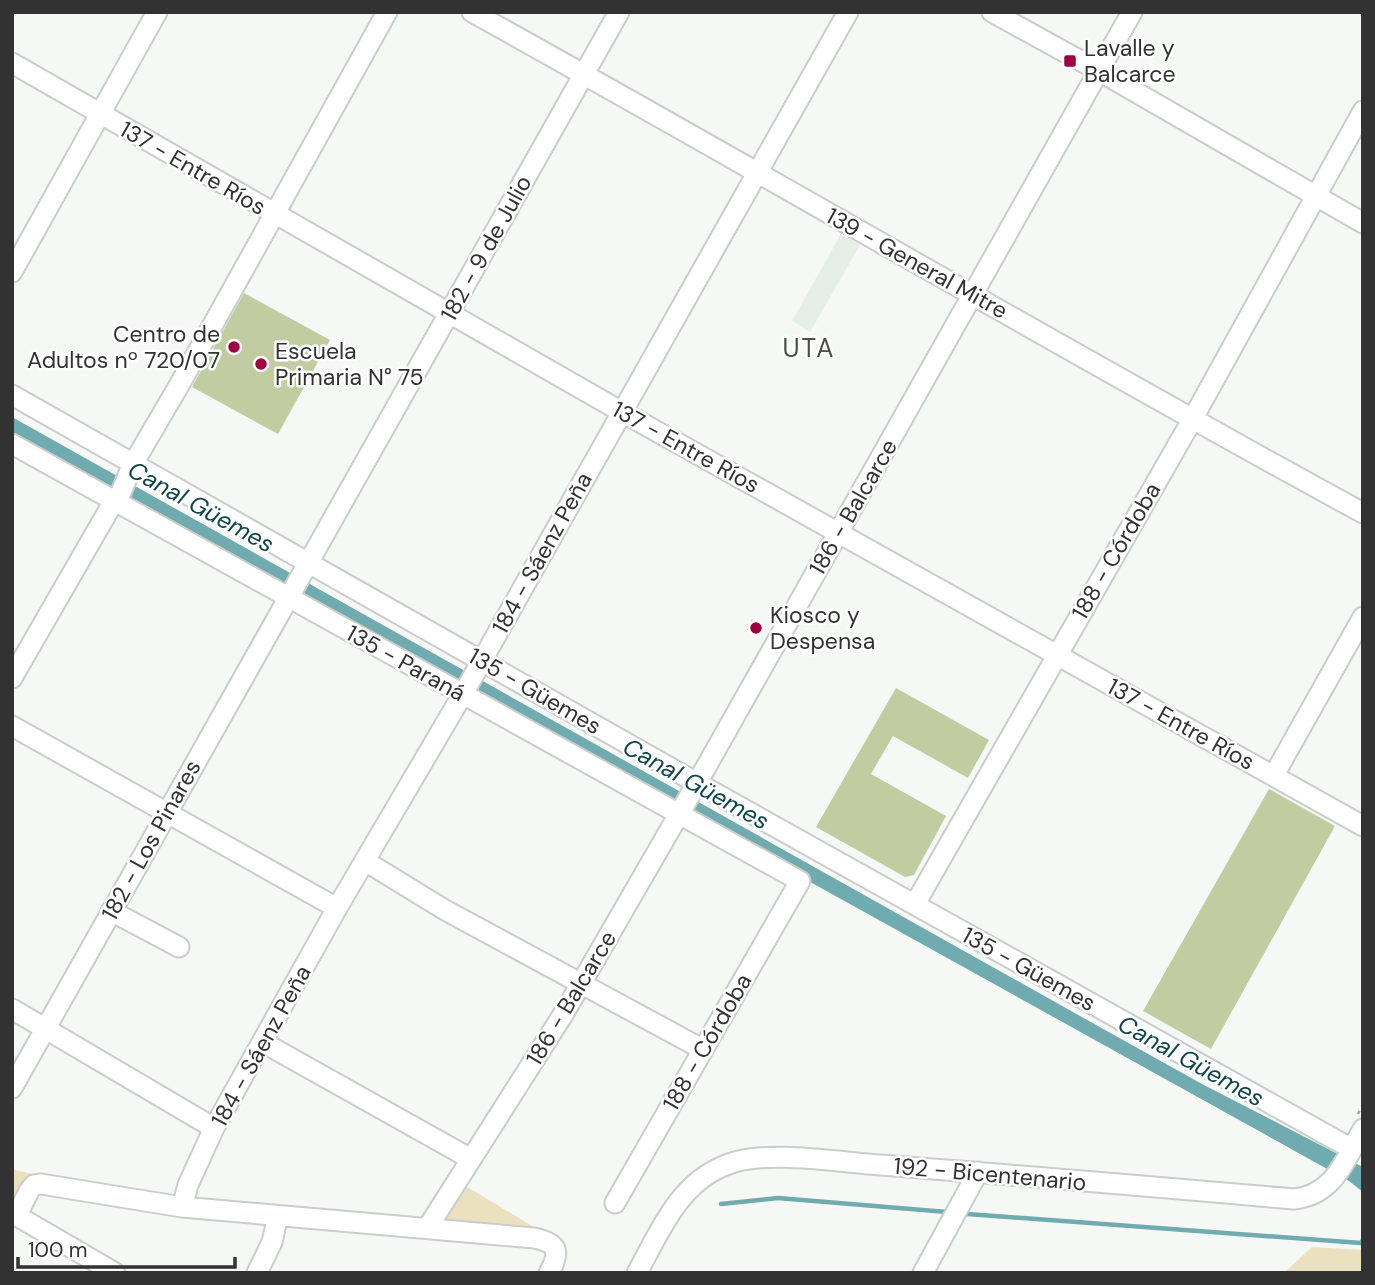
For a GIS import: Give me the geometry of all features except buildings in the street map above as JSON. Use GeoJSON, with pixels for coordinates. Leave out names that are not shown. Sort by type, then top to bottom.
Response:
{"type":"FeatureCollection","features":[{"type":"Feature","properties":{"kind":"street"},"geometry":{"type":"LineString","coordinates":[[12,272],[157,12]]}},
{"type":"Feature","properties":{"kind":"street"},"geometry":{"type":"LineString","coordinates":[[12,678],[116,499],[387,12]]}},
{"type":"Feature","properties":{"kind":"street","name":"139 - General Mitre"},"geometry":{"type":"LineString","coordinates":[[472,12],[974,294],[1192,420],[1363,513]]}},
{"type":"Feature","properties":{"kind":"street","name":"182 - 9 de Julio"},"geometry":{"type":"LineString","coordinates":[[290,596],[619,12]]}},
{"type":"Feature","properties":{"kind":"street","name":"184 - Sáenz Peña"},"geometry":{"type":"LineString","coordinates":[[181,1207],[187,1185],[214,1128],[848,12]]}},
{"type":"Feature","properties":{"kind":"street"},"geometry":{"type":"LineString","coordinates":[[992,12],[1363,223]]}},
{"type":"Feature","properties":{"kind":"street","name":"186 - Balcarce"},"geometry":{"type":"LineString","coordinates":[[428,1227],[564,1013],[1132,12]]}},
{"type":"Feature","properties":{"kind":"street","name":"137 - Entre Ríos"},"geometry":{"type":"LineString","coordinates":[[12,63],[622,412],[1363,826]]}},
{"type":"Feature","properties":{"kind":"street","name":"188 - Córdoba"},"geometry":{"type":"LineString","coordinates":[[915,904],[1192,420],[1363,111]]}},
{"type":"Feature","properties":{"kind":"street","name":"135 - Güemes"},"geometry":{"type":"LineString","coordinates":[[12,395],[131,469],[308,566],[472,678],[695,786],[915,904],[1350,1151]]}},
{"type":"Feature","properties":{"kind":"street","name":"135 - Paraná"},"geometry":{"type":"LineString","coordinates":[[12,444],[290,596],[472,678],[681,811],[800,881]]}},
{"type":"Feature","properties":{"kind":"street","name":"182 - Los Pinares"},"geometry":{"type":"LineString","coordinates":[[12,1088],[166,811],[290,596]]}},
{"type":"Feature","properties":{"kind":"street"},"geometry":{"type":"LineString","coordinates":[[1274,775],[1363,617]]}},
{"type":"Feature","properties":{"kind":"street"},"geometry":{"type":"LineString","coordinates":[[12,726],[337,908]]}},
{"type":"Feature","properties":{"kind":"street"},"geometry":{"type":"LineString","coordinates":[[365,861],[445,910],[702,1049]]}},
{"type":"Feature","properties":{"kind":"street","name":"188 - Córdoba"},"geometry":{"type":"LineString","coordinates":[[615,1203],[800,881]]}},
{"type":"Feature","properties":{"kind":"street"},"geometry":{"type":"LineString","coordinates":[[111,911],[178,947]]}},
{"type":"Feature","properties":{"kind":"street"},"geometry":{"type":"LineString","coordinates":[[12,1009],[214,1128]]}},
{"type":"Feature","properties":{"kind":"street"},"geometry":{"type":"LineString","coordinates":[[264,1043],[471,1159]]}},
{"type":"Feature","properties":{"kind":"street","name":"192 - Bicentenario"},"geometry":{"type":"LineString","coordinates":[[637,1273],[673,1208],[684,1194],[696,1182],[725,1165],[742,1160],[782,1158],[1294,1199],[1316,1194],[1334,1179],[1363,1129]]}},
{"type":"Feature","properties":{"kind":"street"},"geometry":{"type":"LineString","coordinates":[[923,1273],[978,1172]]}},
{"type":"Feature","properties":{"kind":"street"},"geometry":{"type":"LineString","coordinates":[[115,1273],[15,1214],[34,1185],[181,1207],[428,1227],[548,1241],[555,1250],[552,1268]]}},
{"type":"Feature","properties":{"kind":"street"},"geometry":{"type":"LineString","coordinates":[[257,1273],[272,1242],[278,1216]]}},
{"type":"Feature","properties":{"kind":"shaded area"},"geometry":{"type":"Polygon","coordinates":[[[841,234],[860,245],[810,332],[792,321],[841,234]]]}},
{"type":"Feature","properties":{"kind":"shaded area"},"geometry":{"type":"Polygon","coordinates":[[[12,1169],[32,1174],[18,1209],[12,1206],[12,1169]]]}},
{"type":"Feature","properties":{"kind":"shaded area"},"geometry":{"type":"Polygon","coordinates":[[[464,1185],[537,1229],[438,1224],[464,1185]]]}},
{"type":"Feature","properties":{"kind":"shaded area"},"geometry":{"type":"Polygon","coordinates":[[[1312,1247],[1363,1250],[1363,1273],[1284,1273],[1312,1247]]]}},
{"type":"Feature","properties":{"kind":"water","name":"Canal Güemes"},"geometry":{"type":"Polygon","coordinates":[[[12,417],[1202,1084],[1363,1167],[1363,1192],[1349,1181],[648,792],[12,433],[12,417]]]}},
{"type":"Feature","properties":{"kind":"waterway"},"geometry":{"type":"LineString","coordinates":[[721,1204],[778,1198],[947,1212]]}},
{"type":"Feature","properties":{"kind":"waterway"},"geometry":{"type":"LineString","coordinates":[[967,1214],[1361,1243],[1363,1240]]}},
{"type":"Feature","properties":{"kind":"place","name":"Lavalle y Balcarce"},"geometry":{"type":"Point","coordinates":[1070,61]}},
{"type":"Feature","properties":{"kind":"place","name":"Centro de Adultos nº 720/07"},"geometry":{"type":"Point","coordinates":[234,347]}},
{"type":"Feature","properties":{"kind":"place","name":"Escuela Primaria N° 75"},"geometry":{"type":"Point","coordinates":[261,364]}},
{"type":"Feature","properties":{"kind":"place","name":"Kiosco y Despensa"},"geometry":{"type":"Point","coordinates":[756,628]}},
{"type":"Feature","properties":{"kind":"district","name":"UTA"},"geometry":{"type":"Point","coordinates":[809,348]}}]}
